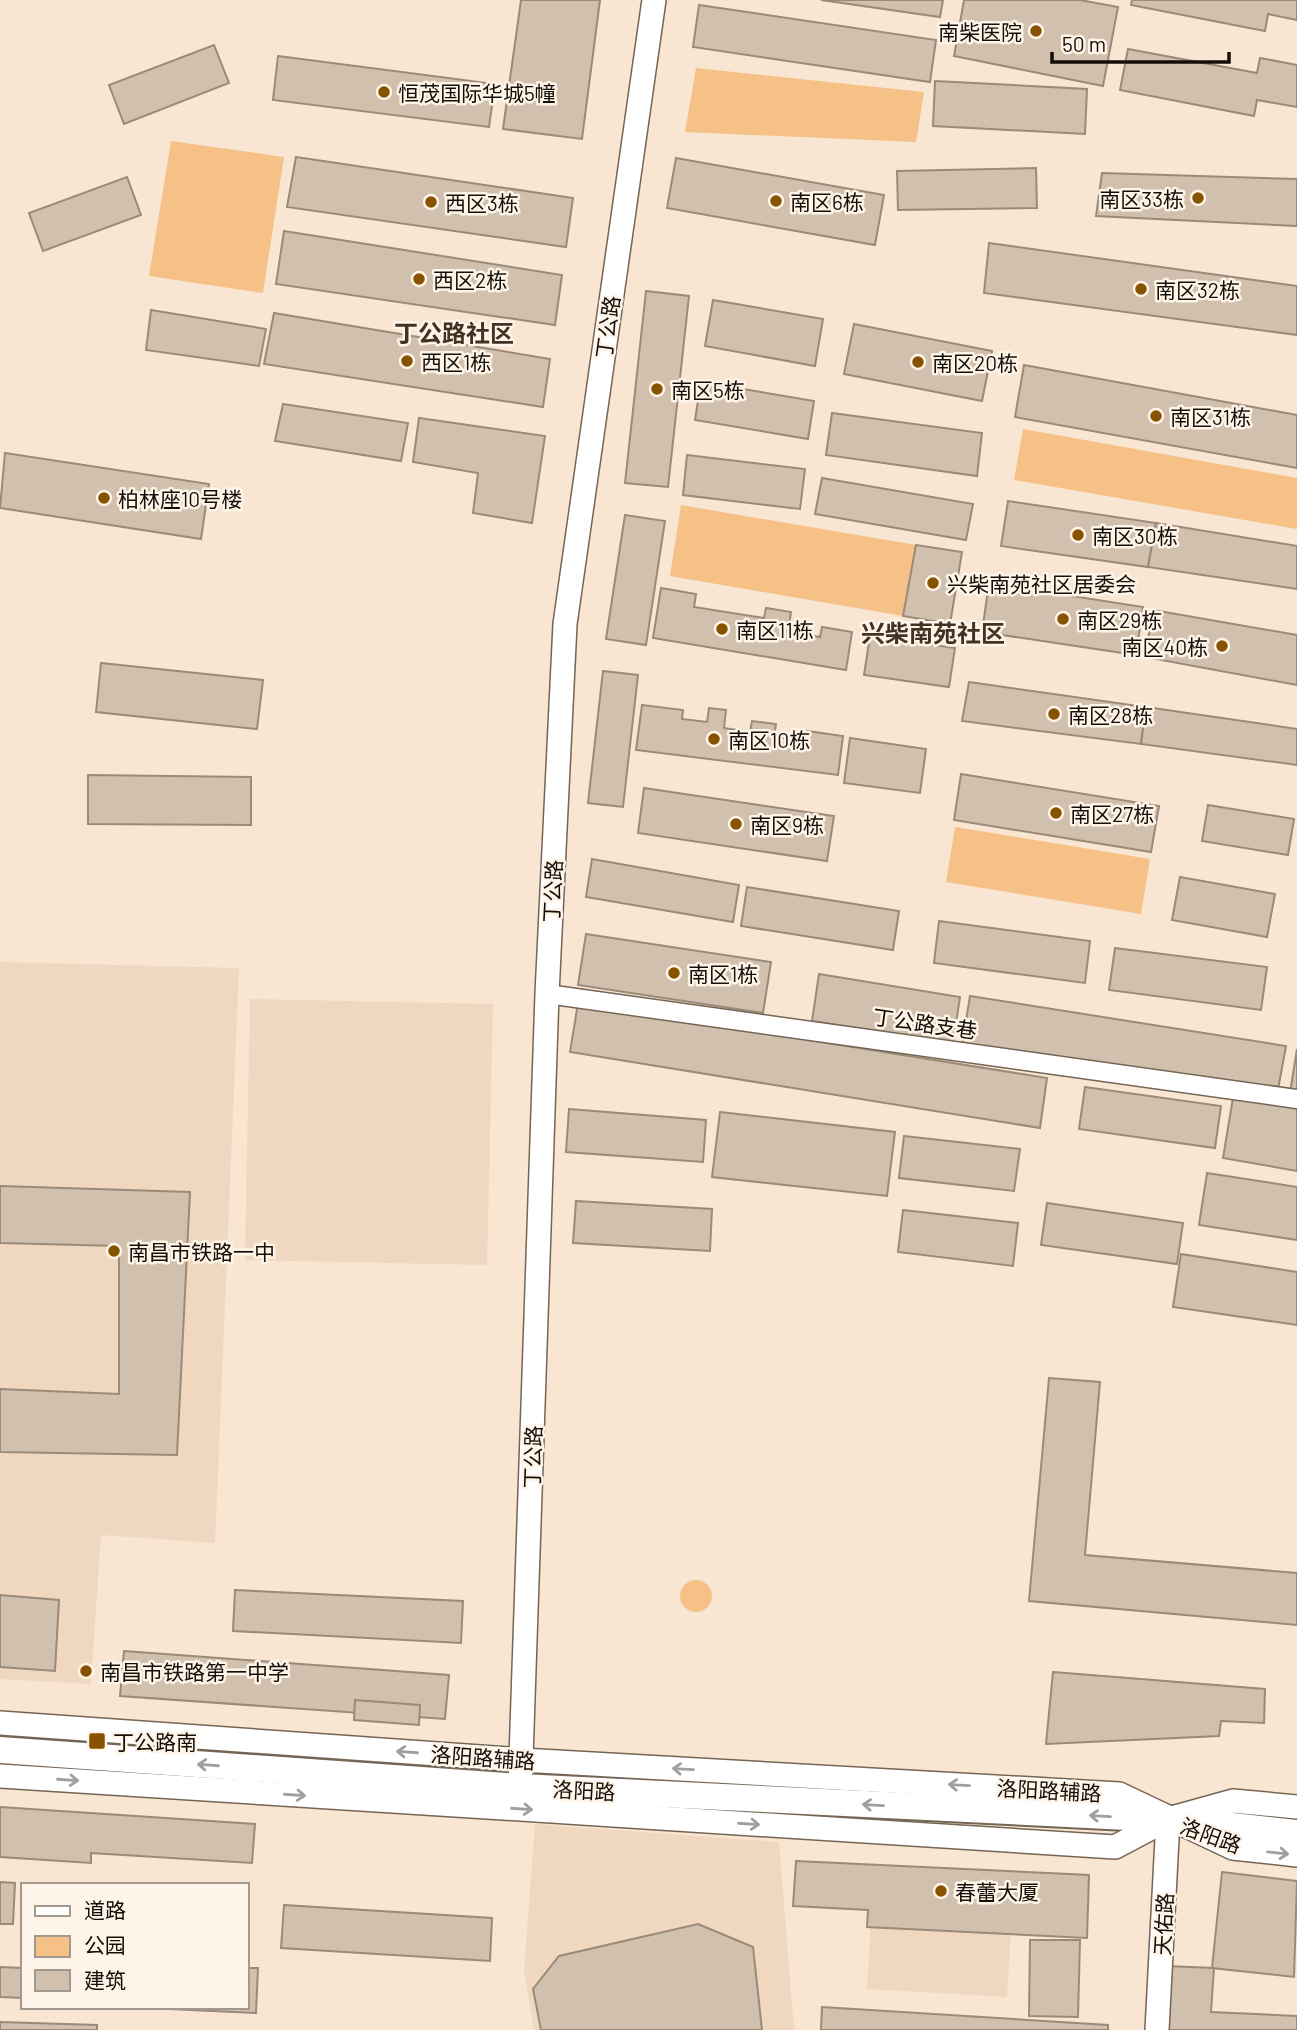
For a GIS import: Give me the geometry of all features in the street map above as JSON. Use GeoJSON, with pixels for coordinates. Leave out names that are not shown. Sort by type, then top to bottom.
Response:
{"type":"FeatureCollection","features":[{"type":"Feature","properties":{"kind":"main road","name":"洛阳路"},"geometry":{"type":"LineString","coordinates":[[0,1749],[520,1787],[1168,1819],[1297,1833]]}},
{"type":"Feature","properties":{"kind":"main road","name":"洛阳路"},"geometry":{"type":"LineString","coordinates":[[1168,1819],[1233,1812],[1297,1819]]}},
{"type":"Feature","properties":{"kind":"street","name":"丁公路"},"geometry":{"type":"LineString","coordinates":[[520,1787],[547,993],[565,624],[654,0]]}},
{"type":"Feature","properties":{"kind":"street","name":"丁公路支巷"},"geometry":{"type":"LineString","coordinates":[[547,993],[1297,1099]]}},
{"type":"Feature","properties":{"kind":"street","name":"洛阳路辅路"},"geometry":{"type":"LineString","coordinates":[[0,1723],[522,1760],[1119,1794],[1168,1819]]}},
{"type":"Feature","properties":{"kind":"street"},"geometry":{"type":"LineString","coordinates":[[0,1776],[1115,1847],[1168,1819]]}},
{"type":"Feature","properties":{"kind":"street","name":"洛阳路"},"geometry":{"type":"LineString","coordinates":[[1168,1819],[1233,1801],[1297,1807]]}},
{"type":"Feature","properties":{"kind":"street","name":"洛阳路"},"geometry":{"type":"LineString","coordinates":[[1168,1819],[1233,1848],[1297,1855]]}},
{"type":"Feature","properties":{"kind":"street","name":"天佑路"},"geometry":{"type":"LineString","coordinates":[[1157,2030],[1168,1819]]}},
{"type":"Feature","properties":{"kind":"shaded area","name":"南昌市铁路一中"},"geometry":{"type":"Polygon","coordinates":[[[0,962],[239,968],[215,1543],[101,1535],[91,1684],[0,1679],[0,962]]]}},
{"type":"Feature","properties":{"kind":"shaded area"},"geometry":{"type":"Polygon","coordinates":[[[250,999],[493,1004],[487,1265],[245,1260],[250,999]]]}},
{"type":"Feature","properties":{"kind":"shaded area"},"geometry":{"type":"Polygon","coordinates":[[[535,1824],[779,1842],[794,2030],[534,2030],[524,1970],[535,1824]]]}},
{"type":"Feature","properties":{"kind":"shaded area"},"geometry":{"type":"Polygon","coordinates":[[[873,1888],[1013,1896],[1007,1997],[867,1989],[873,1888]]]}},
{"type":"Feature","properties":{"kind":"green space"},"geometry":{"type":"Polygon","coordinates":[[[696,68],[924,92],[916,142],[685,132],[696,68]]]}},
{"type":"Feature","properties":{"kind":"green space"},"geometry":{"type":"Polygon","coordinates":[[[171,141],[284,157],[263,293],[149,276],[171,141]]]}},
{"type":"Feature","properties":{"kind":"green space"},"geometry":{"type":"Polygon","coordinates":[[[1023,429],[1297,478],[1297,529],[1014,480],[1023,429]]]}},
{"type":"Feature","properties":{"kind":"green space"},"geometry":{"type":"Polygon","coordinates":[[[681,505],[916,545],[903,616],[670,576],[681,505]]]}},
{"type":"Feature","properties":{"kind":"green space"},"geometry":{"type":"Polygon","coordinates":[[[955,827],[1150,859],[1141,914],[946,882],[955,827]]]}},
{"type":"Feature","properties":{"kind":"green space"},"geometry":{"type":"Polygon","coordinates":[[[696,1580],[707,1585],[712,1596],[707,1607],[696,1612],[685,1607],[680,1596],[685,1585],[696,1580]]]}},
{"type":"Feature","properties":{"kind":"building"},"geometry":{"type":"Polygon","coordinates":[[[521,0],[600,0],[582,139],[503,129],[521,0]]]}},
{"type":"Feature","properties":{"kind":"building"},"geometry":{"type":"Polygon","coordinates":[[[821,0],[943,0],[940,17],[821,0]]]}},
{"type":"Feature","properties":{"kind":"building","name":"南柴医院"},"geometry":{"type":"Polygon","coordinates":[[[964,0],[1080,0],[1118,7],[1103,86],[954,56],[964,0]]]}},
{"type":"Feature","properties":{"kind":"building"},"geometry":{"type":"Polygon","coordinates":[[[1132,0],[1297,0],[1297,20],[1268,14],[1265,31],[1131,5],[1132,0]]]}},
{"type":"Feature","properties":{"kind":"building"},"geometry":{"type":"Polygon","coordinates":[[[699,5],[936,40],[930,82],[693,47],[699,5]]]}},
{"type":"Feature","properties":{"kind":"building"},"geometry":{"type":"Polygon","coordinates":[[[214,45],[229,83],[124,124],[109,85],[214,45]]]}},
{"type":"Feature","properties":{"kind":"building"},"geometry":{"type":"Polygon","coordinates":[[[1128,49],[1257,73],[1260,58],[1297,65],[1297,107],[1257,100],[1254,116],[1120,90],[1128,49]]]}},
{"type":"Feature","properties":{"kind":"building","name":"恒茂国际华城5幢"},"geometry":{"type":"Polygon","coordinates":[[[278,56],[495,84],[489,127],[273,100],[278,56]]]}},
{"type":"Feature","properties":{"kind":"building"},"geometry":{"type":"Polygon","coordinates":[[[935,81],[1087,89],[1085,134],[933,126],[935,81]]]}},
{"type":"Feature","properties":{"kind":"building","name":"西区3栋"},"geometry":{"type":"Polygon","coordinates":[[[296,157],[573,198],[566,247],[287,207],[296,157]]]}},
{"type":"Feature","properties":{"kind":"building","name":"南区6栋"},"geometry":{"type":"Polygon","coordinates":[[[676,158],[884,195],[875,245],[667,208],[676,158]]]}},
{"type":"Feature","properties":{"kind":"building"},"geometry":{"type":"Polygon","coordinates":[[[1036,168],[1037,208],[898,210],[897,171],[1036,168]]]}},
{"type":"Feature","properties":{"kind":"building","name":"南区33栋"},"geometry":{"type":"Polygon","coordinates":[[[1102,173],[1297,179],[1297,226],[1096,216],[1102,173]]]}},
{"type":"Feature","properties":{"kind":"building"},"geometry":{"type":"Polygon","coordinates":[[[127,177],[141,215],[43,251],[29,213],[127,177]]]}},
{"type":"Feature","properties":{"kind":"building","name":"西区2栋"},"geometry":{"type":"Polygon","coordinates":[[[284,231],[562,275],[555,325],[276,284],[284,231]]]}},
{"type":"Feature","properties":{"kind":"building","name":"南区32栋"},"geometry":{"type":"Polygon","coordinates":[[[989,243],[1297,286],[1297,335],[984,293],[989,243]]]}},
{"type":"Feature","properties":{"kind":"building","name":"南区5栋"},"geometry":{"type":"Polygon","coordinates":[[[646,291],[689,296],[668,487],[625,483],[646,291]]]}},
{"type":"Feature","properties":{"kind":"building"},"geometry":{"type":"Polygon","coordinates":[[[713,300],[823,319],[815,366],[705,346],[713,300]]]}},
{"type":"Feature","properties":{"kind":"building"},"geometry":{"type":"Polygon","coordinates":[[[151,310],[266,329],[259,366],[146,350],[151,310]]]}},
{"type":"Feature","properties":{"kind":"building","name":"西区1栋"},"geometry":{"type":"Polygon","coordinates":[[[274,313],[550,359],[543,407],[264,364],[274,313]]]}},
{"type":"Feature","properties":{"kind":"building","name":"南区20栋"},"geometry":{"type":"Polygon","coordinates":[[[854,324],[992,351],[982,401],[844,374],[854,324]]]}},
{"type":"Feature","properties":{"kind":"building","name":"南区31栋"},"geometry":{"type":"Polygon","coordinates":[[[1024,365],[1297,415],[1297,468],[1015,417],[1024,365]]]}},
{"type":"Feature","properties":{"kind":"building"},"geometry":{"type":"Polygon","coordinates":[[[701,382],[814,401],[808,439],[695,420],[701,382]]]}},
{"type":"Feature","properties":{"kind":"building"},"geometry":{"type":"Polygon","coordinates":[[[283,404],[408,423],[401,461],[275,441],[283,404]]]}},
{"type":"Feature","properties":{"kind":"building"},"geometry":{"type":"Polygon","coordinates":[[[832,413],[982,433],[977,476],[826,455],[832,413]]]}},
{"type":"Feature","properties":{"kind":"building"},"geometry":{"type":"Polygon","coordinates":[[[419,418],[545,436],[532,523],[473,513],[478,473],[413,462],[419,418]]]}},
{"type":"Feature","properties":{"kind":"building","name":"柏林座10号楼"},"geometry":{"type":"Polygon","coordinates":[[[5,453],[209,484],[201,539],[0,508],[5,453]]]}},
{"type":"Feature","properties":{"kind":"building"},"geometry":{"type":"Polygon","coordinates":[[[687,455],[805,469],[800,509],[683,495],[687,455]]]}},
{"type":"Feature","properties":{"kind":"building"},"geometry":{"type":"Polygon","coordinates":[[[822,478],[973,504],[966,540],[815,514],[822,478]]]}},
{"type":"Feature","properties":{"kind":"building","name":"南区30栋"},"geometry":{"type":"Polygon","coordinates":[[[1008,501],[1156,523],[1148,567],[1001,546],[1008,501]]]}},
{"type":"Feature","properties":{"kind":"building"},"geometry":{"type":"Polygon","coordinates":[[[625,515],[665,521],[646,645],[606,639],[625,515]]]}},
{"type":"Feature","properties":{"kind":"building"},"geometry":{"type":"Polygon","coordinates":[[[1156,523],[1297,546],[1297,589],[1148,567],[1156,523]]]}},
{"type":"Feature","properties":{"kind":"building","name":"兴柴南苑社区居委会"},"geometry":{"type":"Polygon","coordinates":[[[916,545],[962,552],[950,624],[903,616],[916,545]]]}},
{"type":"Feature","properties":{"kind":"building","name":"南区29栋"},"geometry":{"type":"Polygon","coordinates":[[[989,583],[1143,607],[1136,655],[982,632],[989,583]]]}},
{"type":"Feature","properties":{"kind":"building","name":"南区11栋"},"geometry":{"type":"Polygon","coordinates":[[[661,588],[696,594],[694,607],[764,618],[766,608],[791,612],[788,632],[820,637],[822,627],[852,632],[846,670],[653,638],[661,588]]]}},
{"type":"Feature","properties":{"kind":"building","name":"南区40栋"},"geometry":{"type":"Polygon","coordinates":[[[1153,610],[1297,635],[1297,685],[1145,657],[1153,610]]]}},
{"type":"Feature","properties":{"kind":"building"},"geometry":{"type":"Polygon","coordinates":[[[870,636],[955,648],[949,687],[864,675],[870,636]]]}},
{"type":"Feature","properties":{"kind":"building"},"geometry":{"type":"Polygon","coordinates":[[[101,663],[263,680],[257,729],[96,712],[101,663]]]}},
{"type":"Feature","properties":{"kind":"building"},"geometry":{"type":"Polygon","coordinates":[[[603,671],[638,675],[623,807],[588,803],[603,671]]]}},
{"type":"Feature","properties":{"kind":"building","name":"南区28栋"},"geometry":{"type":"Polygon","coordinates":[[[969,682],[1146,707],[1141,744],[962,721],[969,682]]]}},
{"type":"Feature","properties":{"kind":"building","name":"南区10栋"},"geometry":{"type":"Polygon","coordinates":[[[642,705],[683,710],[682,719],[707,722],[709,708],[726,710],[724,728],[750,732],[752,721],[776,724],[774,737],[806,741],[807,731],[843,736],[838,775],[636,750],[642,705]]]}},
{"type":"Feature","properties":{"kind":"building"},"geometry":{"type":"Polygon","coordinates":[[[1146,707],[1297,729],[1297,765],[1141,744],[1146,707]]]}},
{"type":"Feature","properties":{"kind":"building"},"geometry":{"type":"Polygon","coordinates":[[[850,738],[926,749],[920,793],[844,783],[850,738]]]}},
{"type":"Feature","properties":{"kind":"building","name":"南区27栋"},"geometry":{"type":"Polygon","coordinates":[[[961,774],[1159,806],[1151,852],[954,820],[961,774]]]}},
{"type":"Feature","properties":{"kind":"building"},"geometry":{"type":"Polygon","coordinates":[[[88,775],[251,777],[251,825],[88,824],[88,775]]]}},
{"type":"Feature","properties":{"kind":"building","name":"南区9栋"},"geometry":{"type":"Polygon","coordinates":[[[644,788],[834,816],[827,861],[638,833],[644,788]]]}},
{"type":"Feature","properties":{"kind":"building"},"geometry":{"type":"Polygon","coordinates":[[[1208,805],[1294,819],[1288,855],[1202,841],[1208,805]]]}},
{"type":"Feature","properties":{"kind":"building"},"geometry":{"type":"Polygon","coordinates":[[[592,859],[739,885],[733,922],[586,897],[592,859]]]}},
{"type":"Feature","properties":{"kind":"building"},"geometry":{"type":"Polygon","coordinates":[[[1180,877],[1275,894],[1267,937],[1172,920],[1180,877]]]}},
{"type":"Feature","properties":{"kind":"building"},"geometry":{"type":"Polygon","coordinates":[[[747,887],[899,911],[893,950],[741,926],[747,887]]]}},
{"type":"Feature","properties":{"kind":"building"},"geometry":{"type":"Polygon","coordinates":[[[939,921],[1090,941],[1085,983],[934,963],[939,921]]]}},
{"type":"Feature","properties":{"kind":"building","name":"南区1栋"},"geometry":{"type":"Polygon","coordinates":[[[586,934],[771,962],[763,1013],[578,985],[586,934]]]}},
{"type":"Feature","properties":{"kind":"building"},"geometry":{"type":"Polygon","coordinates":[[[1115,948],[1267,967],[1261,1010],[1109,990],[1115,948]]]}},
{"type":"Feature","properties":{"kind":"building"},"geometry":{"type":"Polygon","coordinates":[[[819,974],[960,997],[953,1043],[812,1021],[819,974]]]}},
{"type":"Feature","properties":{"kind":"building"},"geometry":{"type":"Polygon","coordinates":[[[970,996],[1286,1046],[1277,1095],[962,1045],[970,996]]]}},
{"type":"Feature","properties":{"kind":"building"},"geometry":{"type":"Polygon","coordinates":[[[578,1003],[1047,1078],[1040,1128],[570,1052],[578,1003]]]}},
{"type":"Feature","properties":{"kind":"building"},"geometry":{"type":"Polygon","coordinates":[[[1297,1049],[1297,1094],[1290,1093],[1297,1049]]]}},
{"type":"Feature","properties":{"kind":"building"},"geometry":{"type":"Polygon","coordinates":[[[1085,1087],[1221,1106],[1215,1148],[1079,1129],[1085,1087]]]}},
{"type":"Feature","properties":{"kind":"building"},"geometry":{"type":"Polygon","coordinates":[[[1233,1098],[1297,1108],[1297,1171],[1223,1158],[1233,1098]]]}},
{"type":"Feature","properties":{"kind":"building"},"geometry":{"type":"Polygon","coordinates":[[[569,1109],[706,1120],[703,1162],[566,1152],[569,1109]]]}},
{"type":"Feature","properties":{"kind":"building"},"geometry":{"type":"Polygon","coordinates":[[[720,1112],[895,1132],[887,1196],[712,1177],[720,1112]]]}},
{"type":"Feature","properties":{"kind":"building"},"geometry":{"type":"Polygon","coordinates":[[[904,1136],[1020,1149],[1014,1191],[899,1178],[904,1136]]]}},
{"type":"Feature","properties":{"kind":"building"},"geometry":{"type":"Polygon","coordinates":[[[1207,1173],[1297,1187],[1297,1240],[1199,1225],[1207,1173]]]}},
{"type":"Feature","properties":{"kind":"building"},"geometry":{"type":"Polygon","coordinates":[[[0,1186],[190,1192],[177,1455],[0,1452],[0,1389],[119,1394],[119,1246],[0,1243],[0,1186]]]}},
{"type":"Feature","properties":{"kind":"building"},"geometry":{"type":"Polygon","coordinates":[[[576,1201],[712,1209],[710,1251],[573,1243],[576,1201]]]}},
{"type":"Feature","properties":{"kind":"building"},"geometry":{"type":"Polygon","coordinates":[[[1047,1203],[1183,1223],[1177,1264],[1041,1245],[1047,1203]]]}},
{"type":"Feature","properties":{"kind":"building"},"geometry":{"type":"Polygon","coordinates":[[[903,1210],[1018,1223],[1013,1266],[898,1252],[903,1210]]]}},
{"type":"Feature","properties":{"kind":"building"},"geometry":{"type":"Polygon","coordinates":[[[1181,1254],[1297,1272],[1297,1325],[1173,1307],[1181,1254]]]}},
{"type":"Feature","properties":{"kind":"building"},"geometry":{"type":"Polygon","coordinates":[[[1049,1378],[1100,1382],[1085,1555],[1297,1573],[1297,1625],[1029,1601],[1049,1378]]]}},
{"type":"Feature","properties":{"kind":"building"},"geometry":{"type":"Polygon","coordinates":[[[235,1590],[463,1601],[461,1643],[233,1631],[235,1590]]]}},
{"type":"Feature","properties":{"kind":"building"},"geometry":{"type":"Polygon","coordinates":[[[0,1595],[59,1600],[55,1671],[0,1667],[0,1595]]]}},
{"type":"Feature","properties":{"kind":"building"},"geometry":{"type":"Polygon","coordinates":[[[124,1651],[449,1675],[445,1719],[120,1696],[124,1651]]]}},
{"type":"Feature","properties":{"kind":"building"},"geometry":{"type":"Polygon","coordinates":[[[1053,1672],[1265,1689],[1264,1723],[1221,1721],[1219,1736],[1046,1744],[1053,1672]]]}},
{"type":"Feature","properties":{"kind":"building"},"geometry":{"type":"Polygon","coordinates":[[[355,1700],[420,1705],[419,1725],[354,1720],[355,1700]]]}},
{"type":"Feature","properties":{"kind":"building"},"geometry":{"type":"Polygon","coordinates":[[[0,1807],[255,1824],[252,1863],[91,1853],[91,1863],[0,1857],[0,1807]]]}},
{"type":"Feature","properties":{"kind":"building","name":"春蕾大厦"},"geometry":{"type":"Polygon","coordinates":[[[796,1861],[1089,1875],[1087,1938],[867,1927],[868,1910],[793,1906],[796,1861]]]}},
{"type":"Feature","properties":{"kind":"building"},"geometry":{"type":"Polygon","coordinates":[[[1222,1872],[1297,1881],[1294,1977],[1212,1968],[1222,1872]]]}},
{"type":"Feature","properties":{"kind":"building"},"geometry":{"type":"Polygon","coordinates":[[[0,1882],[15,1883],[13,1924],[0,1924],[0,1882]]]}},
{"type":"Feature","properties":{"kind":"building"},"geometry":{"type":"Polygon","coordinates":[[[284,1905],[492,1918],[490,1961],[281,1948],[284,1905]]]}},
{"type":"Feature","properties":{"kind":"building"},"geometry":{"type":"Polygon","coordinates":[[[698,1924],[753,1947],[762,2030],[541,2030],[533,1989],[559,1956],[698,1924]]]}},
{"type":"Feature","properties":{"kind":"building"},"geometry":{"type":"Polygon","coordinates":[[[1030,1940],[1080,1940],[1078,2017],[1029,2016],[1030,1940]]]}},
{"type":"Feature","properties":{"kind":"building"},"geometry":{"type":"Polygon","coordinates":[[[1165,1966],[1214,1968],[1211,2012],[1297,2016],[1297,2030],[1162,2030],[1165,1966]]]}},
{"type":"Feature","properties":{"kind":"building"},"geometry":{"type":"Polygon","coordinates":[[[0,1967],[21,1968],[21,1998],[0,1997],[0,1967]]]}},
{"type":"Feature","properties":{"kind":"building"},"geometry":{"type":"Polygon","coordinates":[[[248,1968],[258,1968],[256,2013],[168,2009],[248,2009],[248,1968]]]}},
{"type":"Feature","properties":{"kind":"building"},"geometry":{"type":"Polygon","coordinates":[[[822,2007],[1108,2025],[1108,2030],[821,2030],[822,2007]]]}},
{"type":"Feature","properties":{"kind":"building"},"geometry":{"type":"Polygon","coordinates":[[[0,2022],[97,2025],[97,2030],[0,2030],[0,2022]]]}},
{"type":"Feature","properties":{"kind":"place","name":"南柴医院"},"geometry":{"type":"Point","coordinates":[1036,31]}},
{"type":"Feature","properties":{"kind":"place","name":"恒茂国际华城5幢"},"geometry":{"type":"Point","coordinates":[384,92]}},
{"type":"Feature","properties":{"kind":"place","name":"南区33栋"},"geometry":{"type":"Point","coordinates":[1198,198]}},
{"type":"Feature","properties":{"kind":"place","name":"南区6栋"},"geometry":{"type":"Point","coordinates":[776,201]}},
{"type":"Feature","properties":{"kind":"place","name":"西区3栋"},"geometry":{"type":"Point","coordinates":[431,202]}},
{"type":"Feature","properties":{"kind":"place","name":"西区2栋"},"geometry":{"type":"Point","coordinates":[419,279]}},
{"type":"Feature","properties":{"kind":"place","name":"南区32栋"},"geometry":{"type":"Point","coordinates":[1141,289]}},
{"type":"Feature","properties":{"kind":"place","name":"西区1栋"},"geometry":{"type":"Point","coordinates":[407,361]}},
{"type":"Feature","properties":{"kind":"place","name":"南区20栋"},"geometry":{"type":"Point","coordinates":[918,362]}},
{"type":"Feature","properties":{"kind":"place","name":"南区5栋"},"geometry":{"type":"Point","coordinates":[657,389]}},
{"type":"Feature","properties":{"kind":"place","name":"南区31栋"},"geometry":{"type":"Point","coordinates":[1156,416]}},
{"type":"Feature","properties":{"kind":"place","name":"柏林座10号楼"},"geometry":{"type":"Point","coordinates":[104,498]}},
{"type":"Feature","properties":{"kind":"place","name":"南区30栋"},"geometry":{"type":"Point","coordinates":[1078,535]}},
{"type":"Feature","properties":{"kind":"place","name":"兴柴南苑社区居委会"},"geometry":{"type":"Point","coordinates":[933,583]}},
{"type":"Feature","properties":{"kind":"place","name":"南区29栋"},"geometry":{"type":"Point","coordinates":[1063,619]}},
{"type":"Feature","properties":{"kind":"place","name":"南区11栋"},"geometry":{"type":"Point","coordinates":[722,629]}},
{"type":"Feature","properties":{"kind":"place","name":"南区40栋"},"geometry":{"type":"Point","coordinates":[1222,646]}},
{"type":"Feature","properties":{"kind":"place","name":"南区28栋"},"geometry":{"type":"Point","coordinates":[1054,714]}},
{"type":"Feature","properties":{"kind":"place","name":"南区10栋"},"geometry":{"type":"Point","coordinates":[714,739]}},
{"type":"Feature","properties":{"kind":"place","name":"南区27栋"},"geometry":{"type":"Point","coordinates":[1056,813]}},
{"type":"Feature","properties":{"kind":"place","name":"南区9栋"},"geometry":{"type":"Point","coordinates":[736,824]}},
{"type":"Feature","properties":{"kind":"place","name":"南区1栋"},"geometry":{"type":"Point","coordinates":[674,973]}},
{"type":"Feature","properties":{"kind":"place","name":"南昌市铁路一中"},"geometry":{"type":"Point","coordinates":[114,1251]}},
{"type":"Feature","properties":{"kind":"place","name":"南昌市铁路第一中学"},"geometry":{"type":"Point","coordinates":[86,1671]}},
{"type":"Feature","properties":{"kind":"place","name":"丁公路南"},"geometry":{"type":"Point","coordinates":[97,1741]}},
{"type":"Feature","properties":{"kind":"place","name":"春蕾大厦"},"geometry":{"type":"Point","coordinates":[941,1891]}},
{"type":"Feature","properties":{"kind":"district","name":"丁公路社区"},"geometry":{"type":"Point","coordinates":[454,332]}},
{"type":"Feature","properties":{"kind":"district","name":"兴柴南苑社区"},"geometry":{"type":"Point","coordinates":[933,632]}}]}
